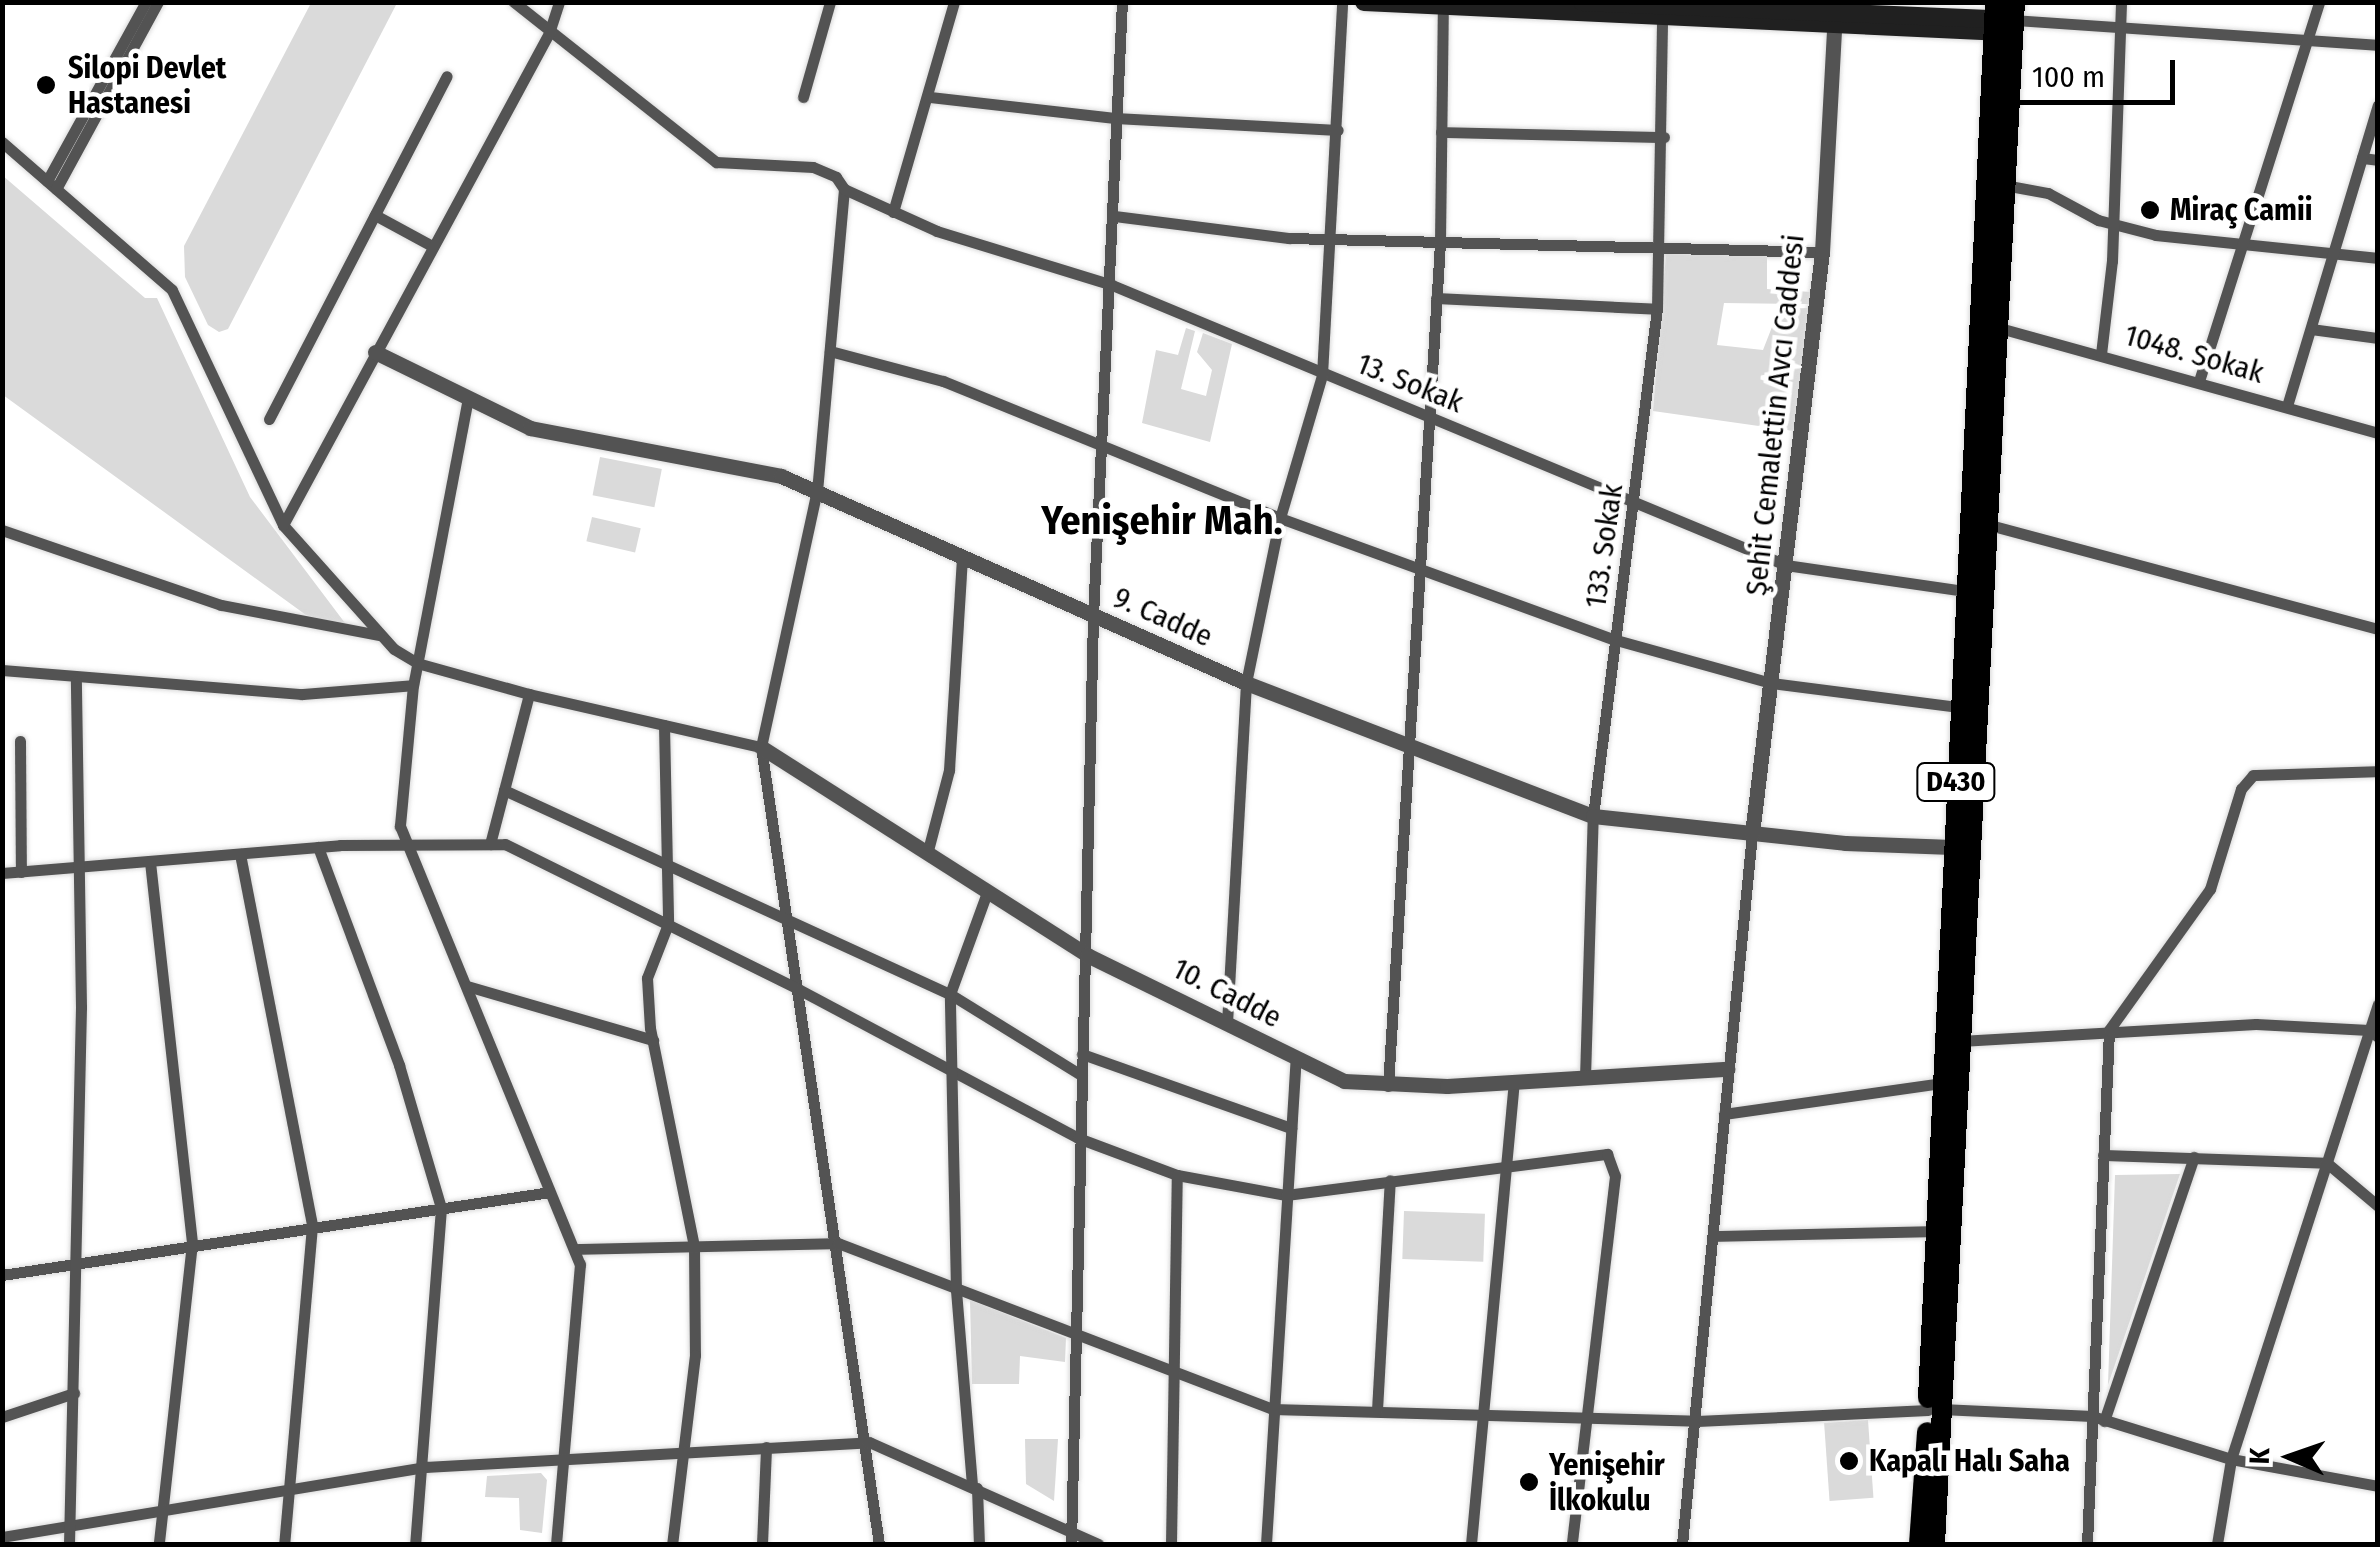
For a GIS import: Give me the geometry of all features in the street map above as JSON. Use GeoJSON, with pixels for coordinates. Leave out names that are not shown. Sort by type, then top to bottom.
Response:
{"type":"FeatureCollection","features":[{"type":"Feature","properties":{"kind":"highway","name":"D430"},"geometry":{"type":"LineString","coordinates":[[1919,1544],[1935,1409],[1959,1041],[2004,185],[2004,18]]}},
{"type":"Feature","properties":{"kind":"highway","name":"D430"},"geometry":{"type":"LineString","coordinates":[[1935,1544],[1933,1231],[1965,591],[2004,18]]}},
{"type":"Feature","properties":{"kind":"main road"},"geometry":{"type":"LineString","coordinates":[[1364,2],[1662,20],[1839,15]]}},
{"type":"Feature","properties":{"kind":"main road"},"geometry":{"type":"LineString","coordinates":[[1582,2],[1839,15],[2004,18]]}},
{"type":"Feature","properties":{"kind":"street"},"geometry":{"type":"LineString","coordinates":[[52,185],[146,2]]}},
{"type":"Feature","properties":{"kind":"street"},"geometry":{"type":"LineString","coordinates":[[52,185],[158,2]]}},
{"type":"Feature","properties":{"kind":"street","name":"13. Sokak"},"geometry":{"type":"LineString","coordinates":[[514,2],[716,162],[814,167],[836,177],[844,189],[893,212],[1112,285],[1786,566],[1965,591]]}},
{"type":"Feature","properties":{"kind":"street"},"geometry":{"type":"LineString","coordinates":[[283,526],[549,32],[559,2]]}},
{"type":"Feature","properties":{"kind":"street"},"geometry":{"type":"LineString","coordinates":[[803,96],[830,2]]}},
{"type":"Feature","properties":{"kind":"street"},"geometry":{"type":"LineString","coordinates":[[893,212],[930,97],[954,2]]}},
{"type":"Feature","properties":{"kind":"street"},"geometry":{"type":"LineString","coordinates":[[1071,1538],[1093,616],[1106,450],[1122,2]]}},
{"type":"Feature","properties":{"kind":"street"},"geometry":{"type":"LineString","coordinates":[[1228,1024],[1246,683],[1280,518],[1322,375],[1342,2]]}},
{"type":"Feature","properties":{"kind":"street"},"geometry":{"type":"LineString","coordinates":[[2101,354],[2112,262],[2109,222],[2121,2]]}},
{"type":"Feature","properties":{"kind":"street"},"geometry":{"type":"LineString","coordinates":[[2199,381],[2246,247],[2319,2]]}},
{"type":"Feature","properties":{"kind":"street"},"geometry":{"type":"LineString","coordinates":[[1388,1086],[1422,572],[1426,416],[1440,242],[1443,7]]}},
{"type":"Feature","properties":{"kind":"street","name":"Şehit Cemalettin Avcı Caddesi"},"geometry":{"type":"LineString","coordinates":[[1752,834],[1822,252],[1839,15]]}},
{"type":"Feature","properties":{"kind":"street"},"geometry":{"type":"LineString","coordinates":[[2004,18],[2120,30],[2378,45]]}},
{"type":"Feature","properties":{"kind":"street","name":"133. Sokak"},"geometry":{"type":"LineString","coordinates":[[1585,1078],[1593,816],[1636,505],[1657,309],[1664,136],[1662,20]]}},
{"type":"Feature","properties":{"kind":"street"},"geometry":{"type":"LineString","coordinates":[[268,418],[447,76]]}},
{"type":"Feature","properties":{"kind":"street"},"geometry":{"type":"LineString","coordinates":[[930,97],[1115,118],[1338,130]]}},
{"type":"Feature","properties":{"kind":"street"},"geometry":{"type":"LineString","coordinates":[[2286,406],[2378,105]]}},
{"type":"Feature","properties":{"kind":"street"},"geometry":{"type":"LineString","coordinates":[[1441,132],[1664,136]]}},
{"type":"Feature","properties":{"kind":"street"},"geometry":{"type":"LineString","coordinates":[[2,142],[172,290],[283,526],[378,635],[417,663],[529,694],[761,747]]}},
{"type":"Feature","properties":{"kind":"street"},"geometry":{"type":"LineString","coordinates":[[2362,158],[2378,160]]}},
{"type":"Feature","properties":{"kind":"street"},"geometry":{"type":"LineString","coordinates":[[2004,185],[2048,193],[2109,222],[2246,247],[2378,258]]}},
{"type":"Feature","properties":{"kind":"street"},"geometry":{"type":"LineString","coordinates":[[844,189],[817,490],[761,747],[869,1442],[879,1544]]}},
{"type":"Feature","properties":{"kind":"street"},"geometry":{"type":"LineString","coordinates":[[375,215],[432,246]]}},
{"type":"Feature","properties":{"kind":"street"},"geometry":{"type":"LineString","coordinates":[[1114,216],[1331,238],[1661,244],[1822,252]]}},
{"type":"Feature","properties":{"kind":"street"},"geometry":{"type":"LineString","coordinates":[[1436,298],[1657,309]]}},
{"type":"Feature","properties":{"kind":"street","name":"1048. Sokak"},"geometry":{"type":"LineString","coordinates":[[1996,327],[2378,433]]}},
{"type":"Feature","properties":{"kind":"street"},"geometry":{"type":"LineString","coordinates":[[2311,329],[2378,338]]}},
{"type":"Feature","properties":{"kind":"street"},"geometry":{"type":"LineString","coordinates":[[830,351],[943,381],[1280,518],[1616,640],[1771,683],[1959,707]]}},
{"type":"Feature","properties":{"kind":"street","name":"9. Cadde"},"geometry":{"type":"LineString","coordinates":[[375,352],[530,428],[782,476],[1246,683],[1593,816],[1752,834],[1952,847]]}},
{"type":"Feature","properties":{"kind":"street"},"geometry":{"type":"LineString","coordinates":[[468,398],[413,685],[404,844],[467,986],[580,1264],[556,1544]]}},
{"type":"Feature","properties":{"kind":"street"},"geometry":{"type":"LineString","coordinates":[[1986,524],[2378,629]]}},
{"type":"Feature","properties":{"kind":"street"},"geometry":{"type":"LineString","coordinates":[[2,530],[257,615],[378,635]]}},
{"type":"Feature","properties":{"kind":"street"},"geometry":{"type":"LineString","coordinates":[[927,854],[946,789],[962,555]]}},
{"type":"Feature","properties":{"kind":"street"},"geometry":{"type":"LineString","coordinates":[[2,670],[76,681],[302,694],[413,685]]}},
{"type":"Feature","properties":{"kind":"street"},"geometry":{"type":"LineString","coordinates":[[69,1544],[77,1259],[76,681]]}},
{"type":"Feature","properties":{"kind":"street"},"geometry":{"type":"LineString","coordinates":[[490,844],[529,694]]}},
{"type":"Feature","properties":{"kind":"street"},"geometry":{"type":"LineString","coordinates":[[664,725],[668,924],[648,978],[653,1040],[694,1246],[687,1456],[672,1544]]}},
{"type":"Feature","properties":{"kind":"street"},"geometry":{"type":"LineString","coordinates":[[20,741],[21,872]]}},
{"type":"Feature","properties":{"kind":"street","name":"10. Cadde"},"geometry":{"type":"LineString","coordinates":[[761,747],[986,895],[1087,956],[1344,1081],[1388,1086],[1514,1083],[1728,1070]]}},
{"type":"Feature","properties":{"kind":"street"},"geometry":{"type":"LineString","coordinates":[[2086,1544],[2098,1418],[2109,1030],[2210,888],[2241,789],[2253,776],[2378,771]]}},
{"type":"Feature","properties":{"kind":"street"},"geometry":{"type":"LineString","coordinates":[[504,790],[950,994],[1081,1075]]}},
{"type":"Feature","properties":{"kind":"street"},"geometry":{"type":"LineString","coordinates":[[1682,1544],[1752,834]]}},
{"type":"Feature","properties":{"kind":"street"},"geometry":{"type":"LineString","coordinates":[[2,873],[318,847],[504,844],[798,988],[1078,1138],[1177,1175],[1286,1196],[1508,1163],[1613,1157],[1572,1544]]}},
{"type":"Feature","properties":{"kind":"street"},"geometry":{"type":"LineString","coordinates":[[318,847],[399,1065],[441,1208],[426,1468],[415,1544]]}},
{"type":"Feature","properties":{"kind":"street"},"geometry":{"type":"LineString","coordinates":[[240,854],[312,1226],[284,1544]]}},
{"type":"Feature","properties":{"kind":"street"},"geometry":{"type":"LineString","coordinates":[[150,862],[192,1243],[159,1544]]}},
{"type":"Feature","properties":{"kind":"street"},"geometry":{"type":"LineString","coordinates":[[979,1544],[956,1290],[955,1071],[950,994],[986,895]]}},
{"type":"Feature","properties":{"kind":"street"},"geometry":{"type":"LineString","coordinates":[[467,986],[653,1040]]}},
{"type":"Feature","properties":{"kind":"street"},"geometry":{"type":"LineString","coordinates":[[2217,1544],[2231,1459],[2373,1034],[2378,1004]]}},
{"type":"Feature","properties":{"kind":"street"},"geometry":{"type":"LineString","coordinates":[[1959,1041],[2256,1024],[2373,1034]]}},
{"type":"Feature","properties":{"kind":"street"},"geometry":{"type":"LineString","coordinates":[[1082,1054],[1291,1128]]}},
{"type":"Feature","properties":{"kind":"street"},"geometry":{"type":"LineString","coordinates":[[1266,1544],[1296,1059]]}},
{"type":"Feature","properties":{"kind":"street"},"geometry":{"type":"LineString","coordinates":[[1471,1544],[1514,1083]]}},
{"type":"Feature","properties":{"kind":"street"},"geometry":{"type":"LineString","coordinates":[[1724,1114],[1941,1083]]}},
{"type":"Feature","properties":{"kind":"street"},"geometry":{"type":"LineString","coordinates":[[2103,1155],[2327,1163],[2378,1206]]}},
{"type":"Feature","properties":{"kind":"street"},"geometry":{"type":"LineString","coordinates":[[2098,1418],[2194,1158]]}},
{"type":"Feature","properties":{"kind":"street"},"geometry":{"type":"LineString","coordinates":[[1171,1544],[1177,1175]]}},
{"type":"Feature","properties":{"kind":"street"},"geometry":{"type":"LineString","coordinates":[[1377,1410],[1390,1180]]}},
{"type":"Feature","properties":{"kind":"street"},"geometry":{"type":"LineString","coordinates":[[2,1275],[77,1259],[550,1192]]}},
{"type":"Feature","properties":{"kind":"street"},"geometry":{"type":"LineString","coordinates":[[1714,1236],[1933,1231]]}},
{"type":"Feature","properties":{"kind":"street"},"geometry":{"type":"LineString","coordinates":[[576,1249],[838,1243],[1272,1410],[1484,1410],[1697,1421],[1935,1409],[2098,1418],[2231,1459],[2378,1486]]}},
{"type":"Feature","properties":{"kind":"street"},"geometry":{"type":"LineString","coordinates":[[2,1417],[74,1393]]}},
{"type":"Feature","properties":{"kind":"street"},"geometry":{"type":"LineString","coordinates":[[2,1537],[426,1468],[687,1456],[869,1442],[974,1487],[1071,1538],[1098,1544]]}},
{"type":"Feature","properties":{"kind":"street"},"geometry":{"type":"LineString","coordinates":[[762,1544],[766,1448]]}},
{"type":"Feature","properties":{"kind":"shaded area"},"geometry":{"type":"Polygon","coordinates":[[[311,3],[397,3],[228,329],[219,332],[208,325],[185,277],[184,246],[311,3]]]}},
{"type":"Feature","properties":{"kind":"shaded area"},"geometry":{"type":"Polygon","coordinates":[[[2,175],[145,298],[157,298],[250,497],[348,627],[306,615],[3,395],[2,175]]]}},
{"type":"Feature","properties":{"kind":"shaded area"},"geometry":{"type":"Polygon","coordinates":[[[1666,254],[1767,256],[1767,289],[1811,292],[1810,304],[1724,303],[1717,345],[1763,350],[1779,309],[1809,308],[1794,431],[1653,411],[1666,254]]]}},
{"type":"Feature","properties":{"kind":"shaded area"},"geometry":{"type":"Polygon","coordinates":[[[1186,328],[1195,331],[1181,389],[1206,396],[1212,370],[1197,352],[1203,333],[1232,344],[1210,442],[1142,423],[1156,350],[1178,355],[1186,328]]]}},
{"type":"Feature","properties":{"kind":"shaded area"},"geometry":{"type":"Polygon","coordinates":[[[600,457],[662,469],[654,507],[593,495],[600,457]]]}},
{"type":"Feature","properties":{"kind":"shaded area"},"geometry":{"type":"Polygon","coordinates":[[[592,517],[641,528],[635,553],[586,541],[592,517]]]}},
{"type":"Feature","properties":{"kind":"shaded area"},"geometry":{"type":"Polygon","coordinates":[[[2180,1174],[2108,1385],[2115,1175],[2180,1174]]]}},
{"type":"Feature","properties":{"kind":"shaded area"},"geometry":{"type":"Polygon","coordinates":[[[1404,1211],[1485,1214],[1483,1262],[1402,1259],[1404,1211]]]}},
{"type":"Feature","properties":{"kind":"shaded area"},"geometry":{"type":"Polygon","coordinates":[[[970,1300],[1066,1338],[1065,1362],[1020,1356],[1019,1384],[972,1384],[970,1300]]]}},
{"type":"Feature","properties":{"kind":"shaded area","name":"Kapalı Halı Saha"},"geometry":{"type":"Polygon","coordinates":[[[1868,1420],[1873,1498],[1830,1501],[1824,1423],[1868,1420]]]}},
{"type":"Feature","properties":{"kind":"shaded area"},"geometry":{"type":"Polygon","coordinates":[[[1025,1439],[1058,1439],[1054,1501],[1026,1484],[1025,1439]]]}},
{"type":"Feature","properties":{"kind":"shaded area"},"geometry":{"type":"Polygon","coordinates":[[[541,1473],[547,1480],[542,1533],[520,1530],[519,1498],[485,1497],[487,1476],[541,1473]]]}},
{"type":"Feature","properties":{"kind":"place","name":"Silopi Devlet Hastanesi"},"geometry":{"type":"Point","coordinates":[46,85]}},
{"type":"Feature","properties":{"kind":"place","name":"Miraç Camii"},"geometry":{"type":"Point","coordinates":[2150,210]}},
{"type":"Feature","properties":{"kind":"place","name":"Kapalı Halı Saha"},"geometry":{"type":"Point","coordinates":[1849,1461]}},
{"type":"Feature","properties":{"kind":"place","name":"Yenişehir İlkokulu"},"geometry":{"type":"Point","coordinates":[1529,1482]}},
{"type":"Feature","properties":{"kind":"district","name":"Yenişehir Mah."},"geometry":{"type":"Point","coordinates":[1162,521]}}]}
